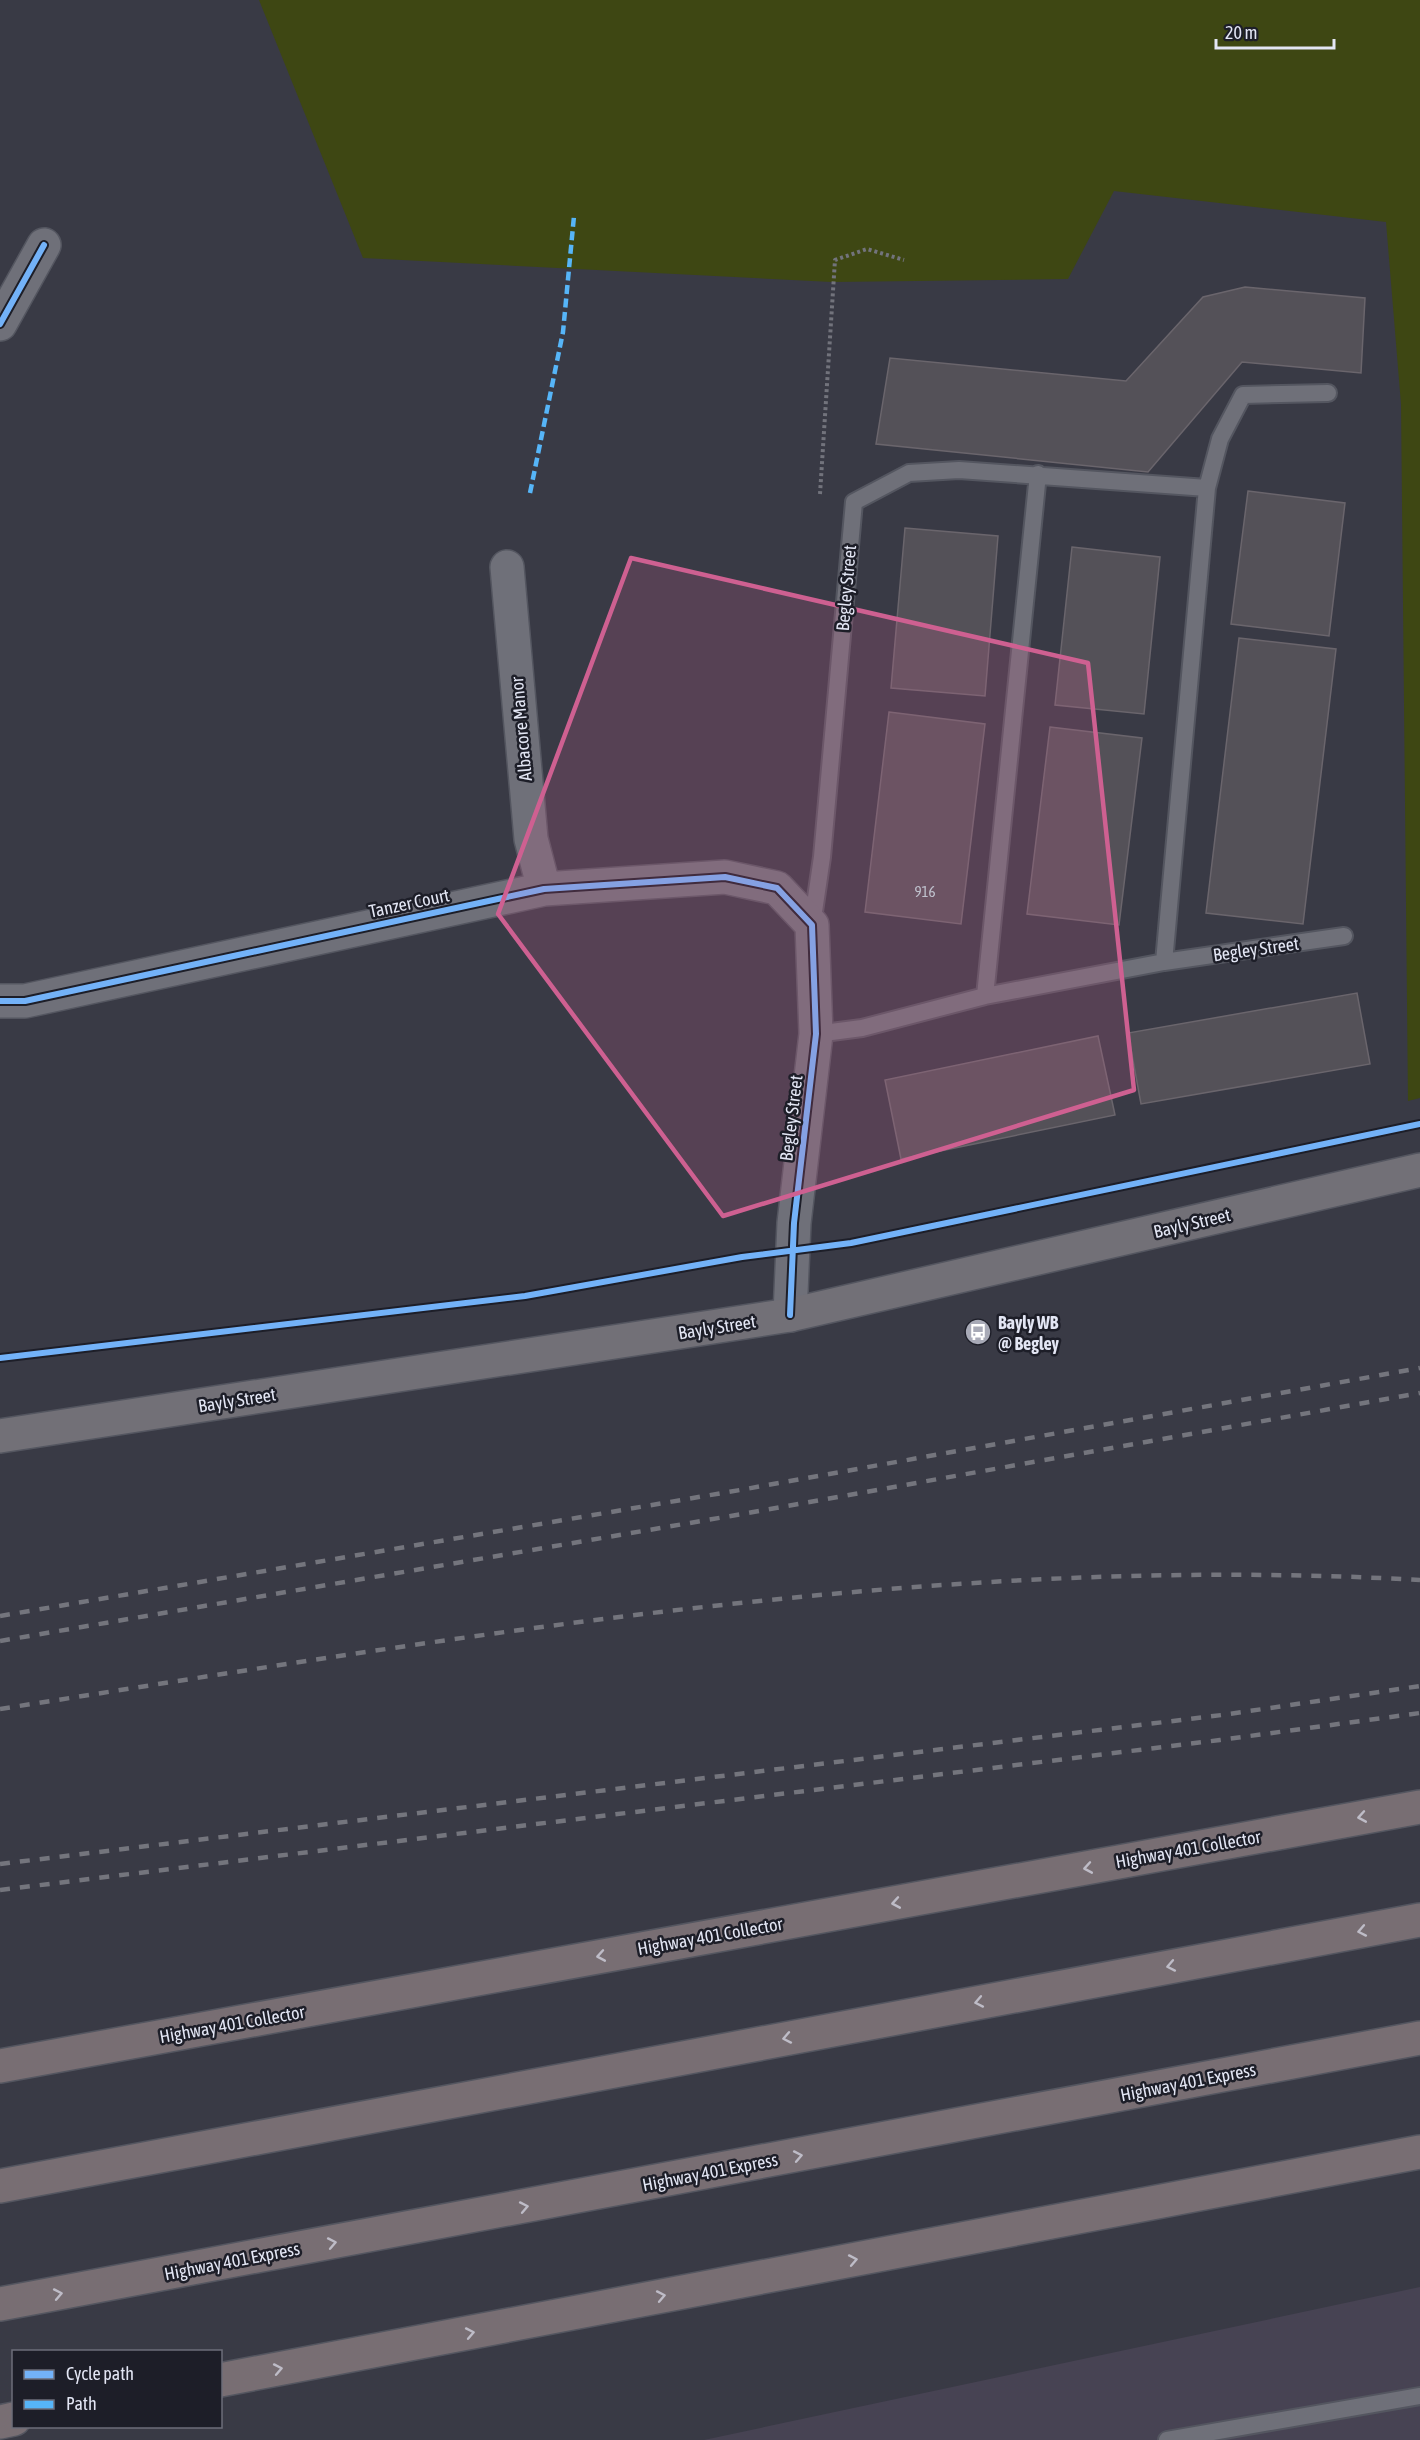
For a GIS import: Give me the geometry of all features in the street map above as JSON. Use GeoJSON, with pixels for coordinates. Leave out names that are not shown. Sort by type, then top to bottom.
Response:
{"type":"FeatureCollection","features":[{"type":"Feature","properties":{"kind":"highway","name":"Highway 401 Collector"},"geometry":{"type":"LineString","coordinates":[[0,2066],[1420,1807]]}},
{"type":"Feature","properties":{"kind":"highway"},"geometry":{"type":"LineString","coordinates":[[0,2186],[1420,1920]]}},
{"type":"Feature","properties":{"kind":"highway","name":"Highway 401 Express"},"geometry":{"type":"LineString","coordinates":[[0,2304],[1420,2038]]}},
{"type":"Feature","properties":{"kind":"highway"},"geometry":{"type":"LineString","coordinates":[[222,2380],[1420,2152]]}},
{"type":"Feature","properties":{"kind":"main road","name":"Bayly Street"},"geometry":{"type":"LineString","coordinates":[[2,1437],[790,1315],[1420,1170]]}},
{"type":"Feature","properties":{"kind":"street"},"geometry":{"type":"LineString","coordinates":[[0,324],[44,245]]}},
{"type":"Feature","properties":{"kind":"street","name":"Albacore Manor"},"geometry":{"type":"LineString","coordinates":[[507,567],[531,839],[544,889]]}},
{"type":"Feature","properties":{"kind":"street","name":"Tanzer Court"},"geometry":{"type":"LineString","coordinates":[[0,1001],[26,1001],[544,889],[725,877],[777,888],[812,925]]}},
{"type":"Feature","properties":{"kind":"street","name":"Begley Street"},"geometry":{"type":"LineString","coordinates":[[790,1315],[794,1223],[816,1034],[812,925]]}},
{"type":"Feature","properties":{"kind":"lane"},"geometry":{"type":"LineString","coordinates":[[1164,962],[1208,488],[1220,439],[1243,396],[1328,393]]}},
{"type":"Feature","properties":{"kind":"lane","name":"Begley Street"},"geometry":{"type":"LineString","coordinates":[[812,925],[822,857],[854,502],[909,473],[959,470],[1208,488]]}},
{"type":"Feature","properties":{"kind":"lane"},"geometry":{"type":"LineString","coordinates":[[985,996],[1038,474]]}},
{"type":"Feature","properties":{"kind":"lane","name":"Begley Street"},"geometry":{"type":"LineString","coordinates":[[816,1034],[862,1029],[985,996],[1164,962],[1344,936]]}},
{"type":"Feature","properties":{"kind":"lane"},"geometry":{"type":"LineString","coordinates":[[1167,2440],[1420,2396]]}},
{"type":"Feature","properties":{"kind":"path"},"geometry":{"type":"LineString","coordinates":[[820,494],[836,260],[867,249],[904,260]]}},
{"type":"Feature","properties":{"kind":"highlighted area"},"geometry":{"type":"Polygon","coordinates":[[[631,558],[1088,663],[1134,1090],[723,1216],[498,914],[631,558]]]}},
{"type":"Feature","properties":{"kind":"shaded area"},"geometry":{"type":"Polygon","coordinates":[[[1420,2287],[1420,2440],[704,2440],[1420,2287]]]}},
{"type":"Feature","properties":{"kind":"green space"},"geometry":{"type":"Polygon","coordinates":[[[259,0],[1420,0],[1420,1098],[1408,1101],[1401,404],[1386,222],[1114,191],[1068,279],[832,282],[363,258],[259,0]]]}},
{"type":"Feature","properties":{"kind":"building"},"geometry":{"type":"Polygon","coordinates":[[[1245,287],[1365,298],[1361,373],[1242,362],[1148,472],[876,444],[890,358],[1126,381],[1203,297],[1245,287]]]}},
{"type":"Feature","properties":{"kind":"building"},"geometry":{"type":"Polygon","coordinates":[[[1248,491],[1345,503],[1329,636],[1231,624],[1248,491]]]}},
{"type":"Feature","properties":{"kind":"building"},"geometry":{"type":"Polygon","coordinates":[[[905,528],[998,536],[985,696],[891,688],[905,528]]]}},
{"type":"Feature","properties":{"kind":"building"},"geometry":{"type":"Polygon","coordinates":[[[1072,547],[1160,557],[1144,714],[1055,705],[1072,547]]]}},
{"type":"Feature","properties":{"kind":"building"},"geometry":{"type":"Polygon","coordinates":[[[1239,638],[1336,649],[1303,924],[1206,913],[1239,638]]]}},
{"type":"Feature","properties":{"kind":"building"},"geometry":{"type":"Polygon","coordinates":[[[889,712],[985,724],[961,924],[865,912],[889,712]]]}},
{"type":"Feature","properties":{"kind":"building"},"geometry":{"type":"Polygon","coordinates":[[[1050,727],[1142,738],[1119,925],[1027,914],[1050,727]]]}},
{"type":"Feature","properties":{"kind":"building"},"geometry":{"type":"Polygon","coordinates":[[[1357,993],[1370,1064],[1141,1104],[1128,1033],[1357,993]]]}},
{"type":"Feature","properties":{"kind":"building"},"geometry":{"type":"Polygon","coordinates":[[[1098,1036],[1115,1115],[901,1159],[885,1080],[1098,1036]]]}},
{"type":"Feature","properties":{"kind":"railway"},"geometry":{"type":"LineString","coordinates":[[0,1616],[740,1490],[1420,1368]]}},
{"type":"Feature","properties":{"kind":"railway"},"geometry":{"type":"LineString","coordinates":[[0,1641],[748,1513],[1420,1393]]}},
{"type":"Feature","properties":{"kind":"railway"},"geometry":{"type":"LineString","coordinates":[[0,1709],[530,1629],[707,1607],[884,1589],[1062,1578],[1240,1575],[1420,1580]]}},
{"type":"Feature","properties":{"kind":"railway"},"geometry":{"type":"LineString","coordinates":[[0,1864],[1222,1715],[1420,1686]]}},
{"type":"Feature","properties":{"kind":"railway"},"geometry":{"type":"LineString","coordinates":[[0,1890],[1220,1740],[1420,1713]]}},
{"type":"Feature","properties":{"kind":"marked path"},"geometry":{"type":"LineString","coordinates":[[530,493],[563,332],[574,216]]}},
{"type":"Feature","properties":{"kind":"cycle path"},"geometry":{"type":"LineString","coordinates":[[0,324],[44,245]]}},
{"type":"Feature","properties":{"kind":"cycle path"},"geometry":{"type":"LineString","coordinates":[[0,1001],[25,1001],[544,889],[725,877],[777,888],[812,925],[816,1034],[794,1223],[790,1315]]}},
{"type":"Feature","properties":{"kind":"cycle path"},"geometry":{"type":"LineString","coordinates":[[0,1358],[525,1296],[742,1257],[851,1243],[1420,1124]]}},
{"type":"Feature","properties":{"kind":"place","name":"Bayly WB @ Begley"},"geometry":{"type":"Point","coordinates":[978,1332]}}]}
